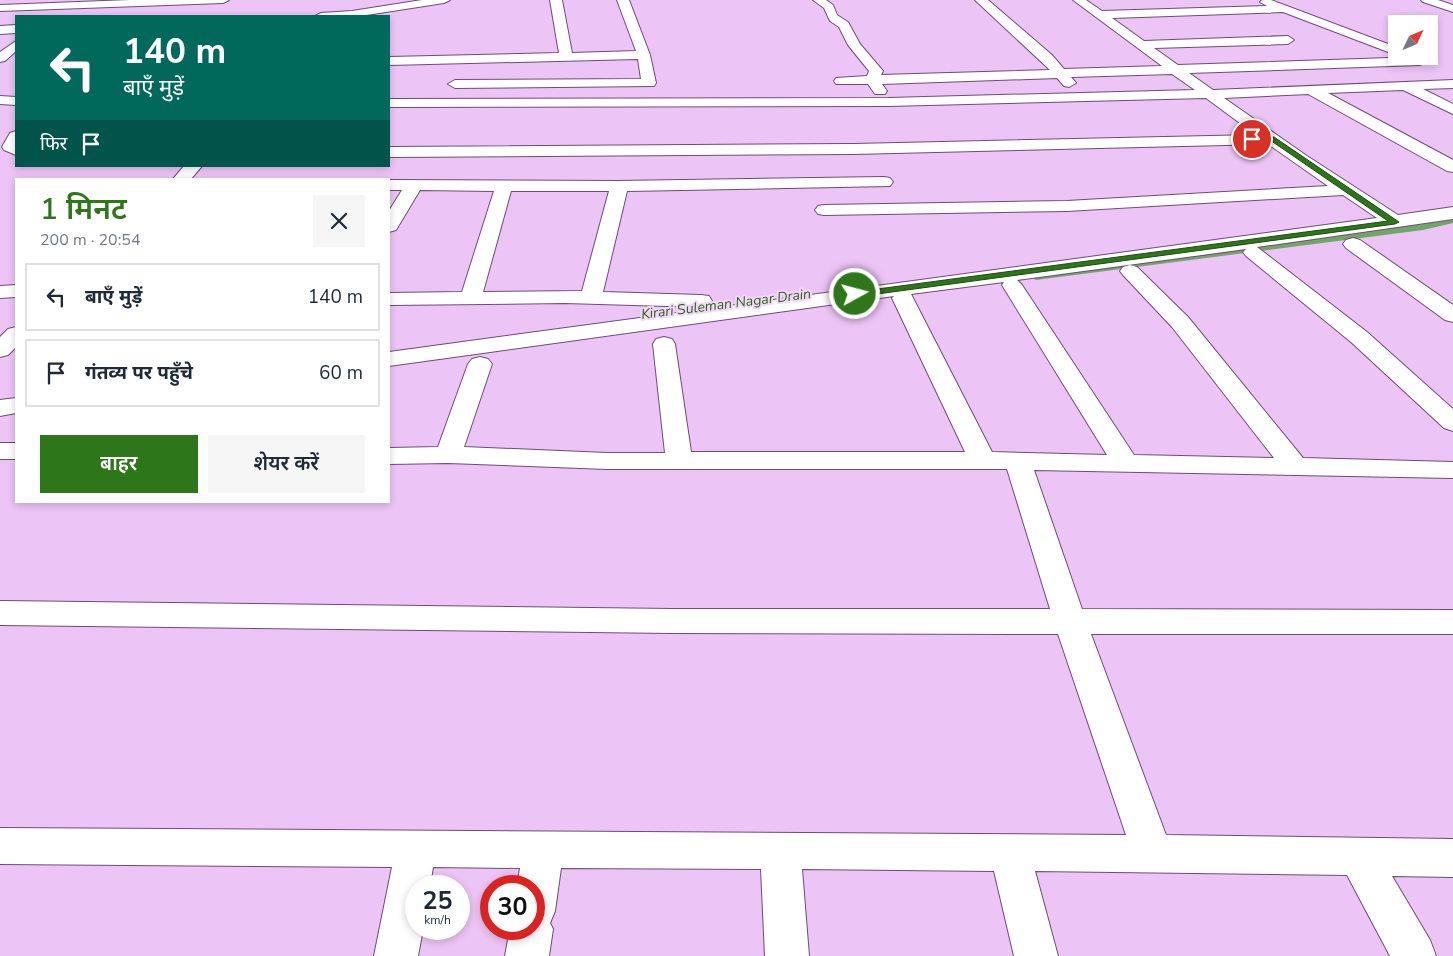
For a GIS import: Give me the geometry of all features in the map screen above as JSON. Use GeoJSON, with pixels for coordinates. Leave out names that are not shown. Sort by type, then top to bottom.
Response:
{"type":"FeatureCollection","features":[{"type":"Feature","properties":{"kind":"street"},"geometry":{"type":"LineString","coordinates":[[7,5],[223,0]]}},
{"type":"Feature","properties":{"kind":"street"},"geometry":{"type":"LineString","coordinates":[[338,15],[444,0]]}},
{"type":"Feature","properties":{"kind":"street"},"geometry":{"type":"LineString","coordinates":[[556,0],[566,58]]}},
{"type":"Feature","properties":{"kind":"street"},"geometry":{"type":"LineString","coordinates":[[437,84],[649,83],[644,55],[623,0]]}},
{"type":"Feature","properties":{"kind":"street"},"geometry":{"type":"LineString","coordinates":[[819,0],[829,6],[830,13],[836,22],[844,25],[854,45],[876,71],[872,79]]}},
{"type":"Feature","properties":{"kind":"street"},"geometry":{"type":"LineString","coordinates":[[981,0],[1047,58],[1085,98]]}},
{"type":"Feature","properties":{"kind":"street"},"geometry":{"type":"LineString","coordinates":[[1080,0],[1272,138],[1395,222]]}},
{"type":"Feature","properties":{"kind":"street"},"geometry":{"type":"LineString","coordinates":[[1260,0],[1388,48]]}},
{"type":"Feature","properties":{"kind":"street"},"geometry":{"type":"LineString","coordinates":[[1427,0],[1453,9]]}},
{"type":"Feature","properties":{"kind":"street"},"geometry":{"type":"LineString","coordinates":[[1101,15],[1283,9]]}},
{"type":"Feature","properties":{"kind":"street"},"geometry":{"type":"LineString","coordinates":[[0,30],[15,29]]}},
{"type":"Feature","properties":{"kind":"street"},"geometry":{"type":"LineString","coordinates":[[1142,45],[1288,40]]}},
{"type":"Feature","properties":{"kind":"street"},"geometry":{"type":"LineString","coordinates":[[0,58],[15,46]]}},
{"type":"Feature","properties":{"kind":"street"},"geometry":{"type":"LineString","coordinates":[[390,61],[644,55]]}},
{"type":"Feature","properties":{"kind":"street"},"geometry":{"type":"LineString","coordinates":[[1029,58],[1047,58]]}},
{"type":"Feature","properties":{"kind":"street"},"geometry":{"type":"LineString","coordinates":[[841,81],[1176,70],[1388,60]]}},
{"type":"Feature","properties":{"kind":"street"},"geometry":{"type":"LineString","coordinates":[[866,61],[883,61]]}},
{"type":"Feature","properties":{"kind":"street"},"geometry":{"type":"LineString","coordinates":[[1430,65],[1445,71]]}},
{"type":"Feature","properties":{"kind":"street"},"geometry":{"type":"LineString","coordinates":[[872,79],[888,102]]}},
{"type":"Feature","properties":{"kind":"street"},"geometry":{"type":"LineString","coordinates":[[390,103],[888,102],[1085,98],[1453,84]]}},
{"type":"Feature","properties":{"kind":"street"},"geometry":{"type":"LineString","coordinates":[[1406,86],[1453,110]]}},
{"type":"Feature","properties":{"kind":"street"},"geometry":{"type":"LineString","coordinates":[[1309,89],[1453,167]]}},
{"type":"Feature","properties":{"kind":"street"},"geometry":{"type":"LineString","coordinates":[[0,100],[15,101]]}},
{"type":"Feature","properties":{"kind":"street"},"geometry":{"type":"LineString","coordinates":[[15,138],[10,147],[15,150]]}},
{"type":"Feature","properties":{"kind":"street"},"geometry":{"type":"LineString","coordinates":[[390,152],[854,149],[1272,138]]}},
{"type":"Feature","properties":{"kind":"street"},"geometry":{"type":"LineString","coordinates":[[182,178],[193,167]]}},
{"type":"Feature","properties":{"kind":"street"},"geometry":{"type":"LineString","coordinates":[[390,185],[618,186],[884,182]]}},
{"type":"Feature","properties":{"kind":"street"},"geometry":{"type":"LineString","coordinates":[[390,224],[414,185]]}},
{"type":"Feature","properties":{"kind":"street"},"geometry":{"type":"LineString","coordinates":[[471,298],[504,185]]}},
{"type":"Feature","properties":{"kind":"street"},"geometry":{"type":"LineString","coordinates":[[590,298],[618,186]]}},
{"type":"Feature","properties":{"kind":"street"},"geometry":{"type":"LineString","coordinates":[[824,210],[1067,206],[1346,190]]}},
{"type":"Feature","properties":{"kind":"street"},"geometry":{"type":"LineString","coordinates":[[390,359],[777,304],[942,284],[1453,213]]}},
{"type":"Feature","properties":{"kind":"street"},"geometry":{"type":"LineString","coordinates":[[1353,244],[1453,315]]}},
{"type":"Feature","properties":{"kind":"street"},"geometry":{"type":"LineString","coordinates":[[1253,252],[1359,338],[1453,423]]}},
{"type":"Feature","properties":{"kind":"street"},"geometry":{"type":"LineString","coordinates":[[1130,270],[1180,322],[1295,467]]}},
{"type":"Feature","properties":{"kind":"street"},"geometry":{"type":"LineString","coordinates":[[1012,284],[1126,464]]}},
{"type":"Feature","properties":{"kind":"street"},"geometry":{"type":"LineString","coordinates":[[0,292],[15,291]]}},
{"type":"Feature","properties":{"kind":"street"},"geometry":{"type":"LineString","coordinates":[[390,299],[590,298],[777,304]]}},
{"type":"Feature","properties":{"kind":"street"},"geometry":{"type":"LineString","coordinates":[[903,298],[982,460]]}},
{"type":"Feature","properties":{"kind":"street"},"geometry":{"type":"LineString","coordinates":[[0,350],[15,335]]}},
{"type":"Feature","properties":{"kind":"street"},"geometry":{"type":"LineString","coordinates":[[664,344],[679,461]]}},
{"type":"Feature","properties":{"kind":"street"},"geometry":{"type":"LineString","coordinates":[[448,456],[480,364]]}},
{"type":"Feature","properties":{"kind":"street"},"geometry":{"type":"LineString","coordinates":[[0,408],[15,406]]}},
{"type":"Feature","properties":{"kind":"street"},"geometry":{"type":"LineString","coordinates":[[0,451],[15,451]]}},
{"type":"Feature","properties":{"kind":"street"},"geometry":{"type":"LineString","coordinates":[[390,456],[606,461],[982,460],[1453,470]]}},
{"type":"Feature","properties":{"kind":"street"},"geometry":{"type":"LineString","coordinates":[[1018,461],[1070,622],[1152,853]]}},
{"type":"Feature","properties":{"kind":"street"},"geometry":{"type":"LineString","coordinates":[[0,613],[672,621],[1453,622]]}},
{"type":"Feature","properties":{"kind":"street"},"geometry":{"type":"LineString","coordinates":[[0,846],[1152,853],[1453,858]]}},
{"type":"Feature","properties":{"kind":"street"},"geometry":{"type":"LineString","coordinates":[[396,956],[416,849]]}},
{"type":"Feature","properties":{"kind":"street"},"geometry":{"type":"LineString","coordinates":[[539,875],[542,850]]}},
{"type":"Feature","properties":{"kind":"street"},"geometry":{"type":"LineString","coordinates":[[780,850],[787,956]]}},
{"type":"Feature","properties":{"kind":"street"},"geometry":{"type":"LineString","coordinates":[[1010,852],[1036,956]]}},
{"type":"Feature","properties":{"kind":"street"},"geometry":{"type":"LineString","coordinates":[[1358,856],[1414,956]]}},
{"type":"Feature","properties":{"kind":"street"},"geometry":{"type":"LineString","coordinates":[[527,956],[529,940]]}},
{"type":"Feature","properties":{"kind":"waterway","name":"Kirari Suleman Nagar Drain"},"geometry":{"type":"LineString","coordinates":[[1036,277],[1423,227],[1453,220]]}},
{"type":"Feature","properties":{"kind":"route"},"geometry":{"type":"LineString","coordinates":[[855,294],[1395,222],[1301,160],[1272,138],[1252,139]]}}]}
